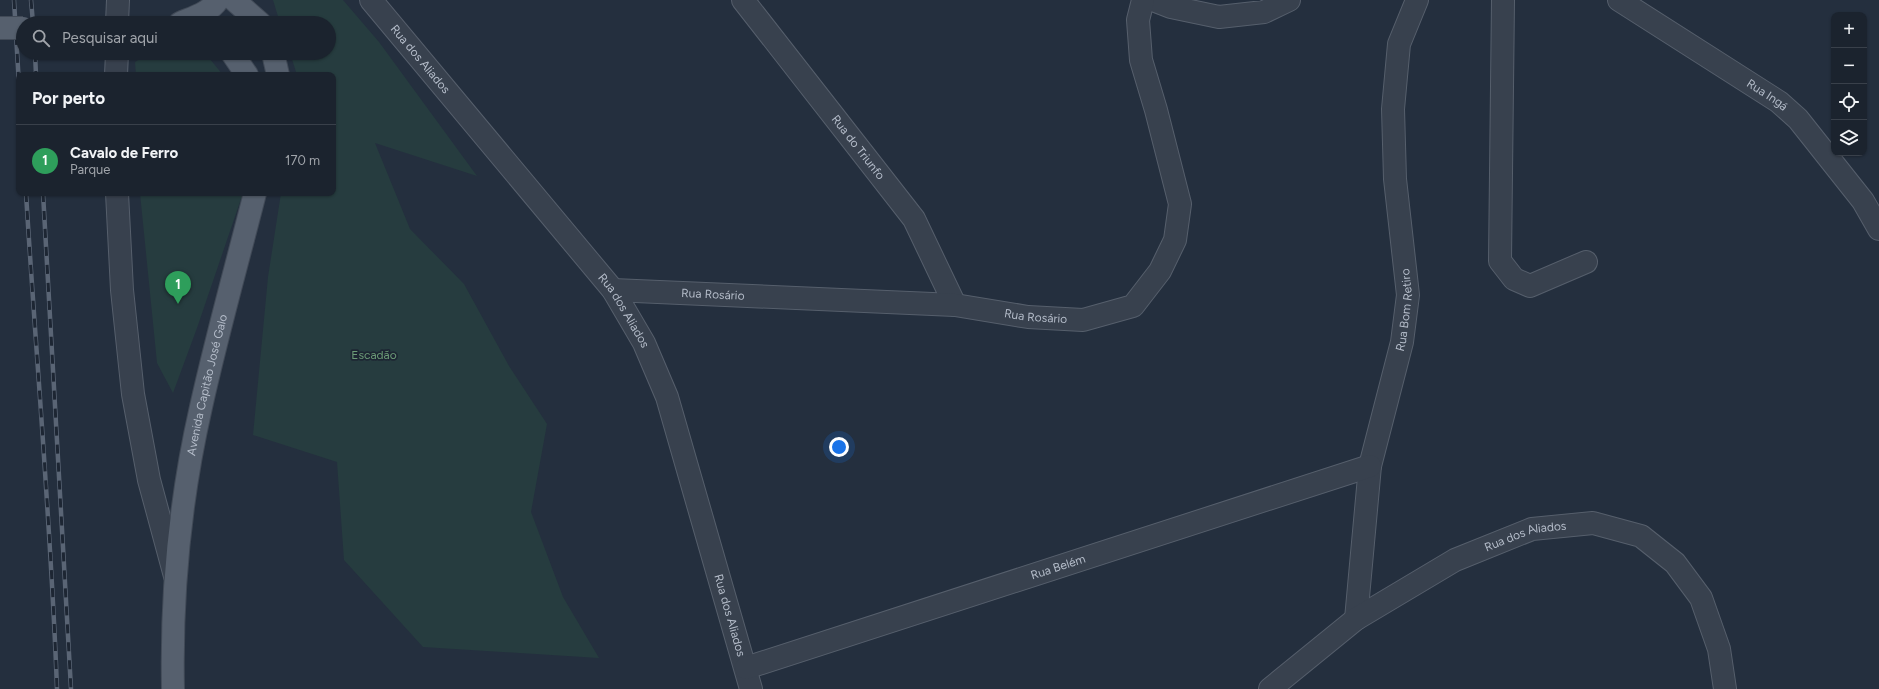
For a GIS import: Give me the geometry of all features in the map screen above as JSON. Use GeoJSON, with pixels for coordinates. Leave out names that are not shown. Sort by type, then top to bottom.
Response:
{"type":"FeatureCollection","features":[{"type":"Feature","properties":{"kind":"main road"},"geometry":{"type":"LineString","coordinates":[[198,16],[213,7],[218,0]]}},
{"type":"Feature","properties":{"kind":"main road"},"geometry":{"type":"LineString","coordinates":[[234,0],[253,16]]}},
{"type":"Feature","properties":{"kind":"main road"},"geometry":{"type":"LineString","coordinates":[[255,0],[260,16]]}},
{"type":"Feature","properties":{"kind":"main road"},"geometry":{"type":"LineString","coordinates":[[0,28],[16,28]]}},
{"type":"Feature","properties":{"kind":"main road"},"geometry":{"type":"LineString","coordinates":[[237,60],[245,72]]}},
{"type":"Feature","properties":{"kind":"main road"},"geometry":{"type":"LineString","coordinates":[[275,60],[277,72]]}},
{"type":"Feature","properties":{"kind":"main road","name":"Avenida Capitão José Galo"},"geometry":{"type":"LineString","coordinates":[[173,689],[175,579],[185,498],[200,408],[254,196]]}},
{"type":"Feature","properties":{"kind":"street"},"geometry":{"type":"LineString","coordinates":[[117,16],[118,0]]}},
{"type":"Feature","properties":{"kind":"street","name":"Rua dos Aliados"},"geometry":{"type":"LineString","coordinates":[[371,0],[613,290],[644,343],[667,397],[751,689]]}},
{"type":"Feature","properties":{"kind":"street","name":"Rua do Triunfo"},"geometry":{"type":"LineString","coordinates":[[743,0],[914,219],[955,305]]}},
{"type":"Feature","properties":{"kind":"street","name":"Rua Rosário"},"geometry":{"type":"LineString","coordinates":[[613,290],[955,305],[1028,317],[1083,320],[1133,306],[1160,271],[1175,240],[1180,204],[1156,110],[1141,60],[1138,20],[1143,0]]}},
{"type":"Feature","properties":{"kind":"street"},"geometry":{"type":"LineString","coordinates":[[1153,0],[1170,7],[1219,17],[1264,12],[1289,0]]}},
{"type":"Feature","properties":{"kind":"street","name":"Rua Bom Retiro"},"geometry":{"type":"LineString","coordinates":[[1356,619],[1370,466],[1402,342],[1408,296],[1395,179],[1393,109],[1399,44],[1417,0]]}},
{"type":"Feature","properties":{"kind":"street"},"geometry":{"type":"LineString","coordinates":[[1503,0],[1500,261],[1514,279],[1530,286],[1586,262]]}},
{"type":"Feature","properties":{"kind":"street","name":"Rua Ingá"},"geometry":{"type":"LineString","coordinates":[[1619,0],[1779,102],[1798,119],[1863,201],[1879,229]]}},
{"type":"Feature","properties":{"kind":"street"},"geometry":{"type":"LineString","coordinates":[[116,60],[116,72]]}},
{"type":"Feature","properties":{"kind":"street","name":"Avenida Capitão José Galo"},"geometry":{"type":"LineString","coordinates":[[117,196],[122,290],[133,394],[149,480],[175,579]]}},
{"type":"Feature","properties":{"kind":"street","name":"Rua Belém"},"geometry":{"type":"LineString","coordinates":[[746,668],[1370,466]]}},
{"type":"Feature","properties":{"kind":"street","name":"Rua dos Aliados"},"geometry":{"type":"LineString","coordinates":[[1270,689],[1356,619],[1455,560],[1532,529],[1593,523],[1641,536],[1675,563],[1701,598],[1719,649],[1725,689]]}},
{"type":"Feature","properties":{"kind":"green space","name":"Escadão"},"geometry":{"type":"Polygon","coordinates":[[[273,0],[343,0],[379,42],[477,176],[375,143],[410,229],[464,284],[509,366],[547,424],[531,512],[563,597],[599,658],[423,647],[344,560],[337,462],[253,435],[268,277],[281,196],[336,196],[336,72],[296,72],[292,60],[336,60],[336,16],[278,16],[273,0]]]}},
{"type":"Feature","properties":{"kind":"green space"},"geometry":{"type":"Polygon","coordinates":[[[138,60],[211,60],[221,72],[136,72],[135,62],[138,60]]]}},
{"type":"Feature","properties":{"kind":"green space"},"geometry":{"type":"Polygon","coordinates":[[[140,196],[242,196],[173,393],[157,363],[140,196]]]}},
{"type":"Feature","properties":{"kind":"railway"},"geometry":{"type":"LineString","coordinates":[[14,0],[16,34]]}},
{"type":"Feature","properties":{"kind":"railway"},"geometry":{"type":"LineString","coordinates":[[31,0],[32,16]]}},
{"type":"Feature","properties":{"kind":"railway"},"geometry":{"type":"LineString","coordinates":[[18,60],[18,72]]}},
{"type":"Feature","properties":{"kind":"railway"},"geometry":{"type":"LineString","coordinates":[[35,60],[36,72]]}},
{"type":"Feature","properties":{"kind":"railway"},"geometry":{"type":"LineString","coordinates":[[26,196],[47,503],[57,689]]}},
{"type":"Feature","properties":{"kind":"railway"},"geometry":{"type":"LineString","coordinates":[[43,196],[71,689]]}},
{"type":"Feature","properties":{"kind":"place","name":"Cavalo de Ferro"},"geometry":{"type":"Point","coordinates":[178,304]}}]}
